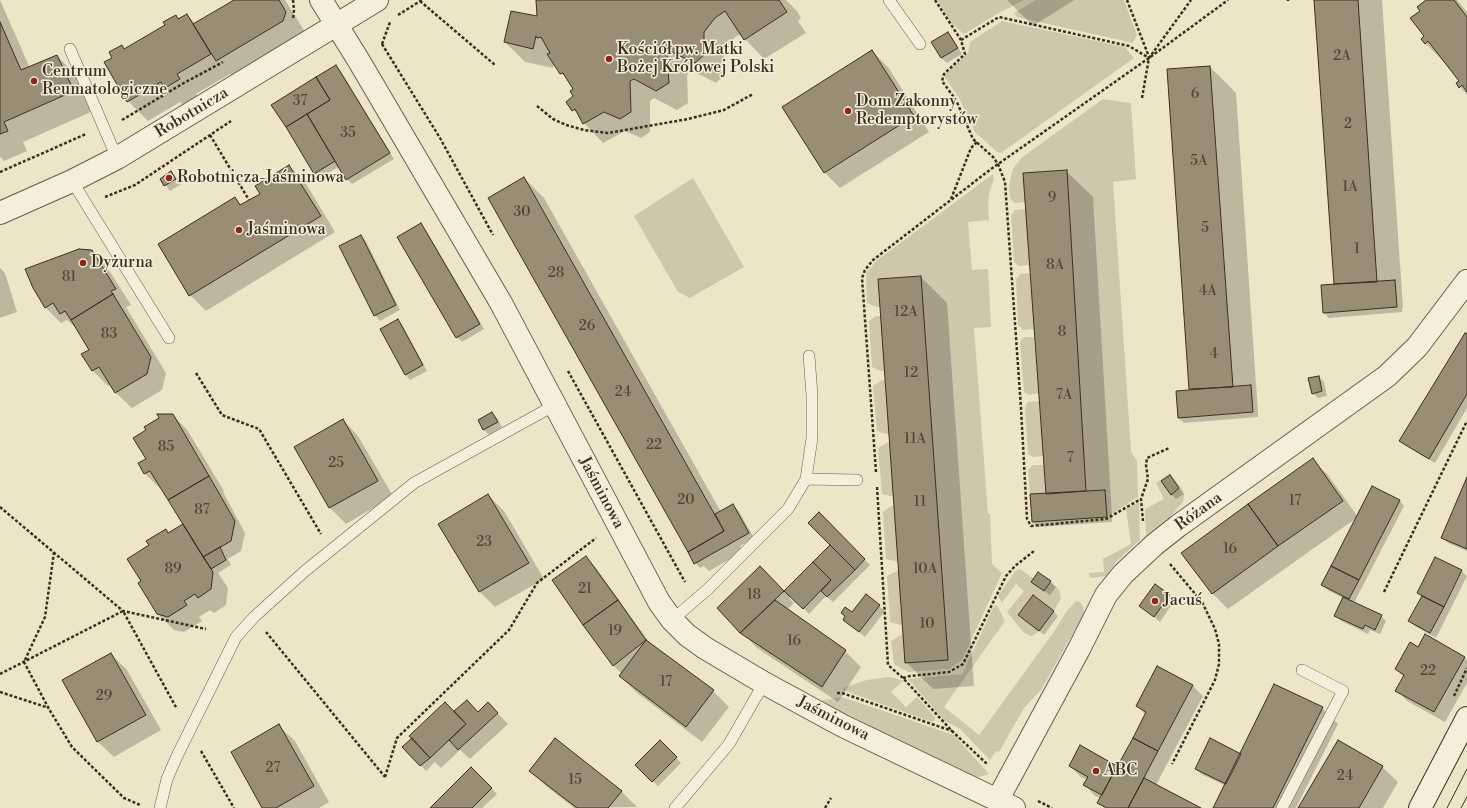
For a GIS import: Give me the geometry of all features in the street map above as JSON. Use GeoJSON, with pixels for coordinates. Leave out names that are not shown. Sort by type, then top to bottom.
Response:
{"type":"FeatureCollection","features":[{"type":"Feature","properties":{"kind":"street","name":"Jaśminowa"},"geometry":{"type":"LineString","coordinates":[[321,0],[367,74],[500,303],[659,602],[672,620],[687,635],[705,648],[764,683],[843,726],[1006,804]]}},
{"type":"Feature","properties":{"kind":"street","name":"Robotnicza"},"geometry":{"type":"LineString","coordinates":[[0,213],[72,181],[117,158],[377,0]]}},
{"type":"Feature","properties":{"kind":"street","name":"Różana"},"geometry":{"type":"LineString","coordinates":[[1006,804],[1106,595],[1123,574],[1154,545],[1184,522],[1387,376],[1417,348],[1467,281]]}},
{"type":"Feature","properties":{"kind":"street"},"geometry":{"type":"LineString","coordinates":[[1420,808],[1466,720]]}},
{"type":"Feature","properties":{"kind":"lane"},"geometry":{"type":"LineString","coordinates":[[889,0],[920,44]]}},
{"type":"Feature","properties":{"kind":"lane"},"geometry":{"type":"LineString","coordinates":[[70,49],[117,158]]}},
{"type":"Feature","properties":{"kind":"lane"},"geometry":{"type":"LineString","coordinates":[[72,181],[169,338]]}},
{"type":"Feature","properties":{"kind":"lane"},"geometry":{"type":"LineString","coordinates":[[672,620],[695,600],[788,509],[806,479],[812,431],[812,395],[809,356]]}},
{"type":"Feature","properties":{"kind":"lane"},"geometry":{"type":"LineString","coordinates":[[160,808],[167,779],[177,756],[236,637],[254,617],[305,571],[414,483],[555,405]]}},
{"type":"Feature","properties":{"kind":"lane"},"geometry":{"type":"LineString","coordinates":[[806,479],[857,480]]}},
{"type":"Feature","properties":{"kind":"lane"},"geometry":{"type":"LineString","coordinates":[[1282,808],[1343,692],[1302,670]]}},
{"type":"Feature","properties":{"kind":"lane"},"geometry":{"type":"LineString","coordinates":[[675,808],[729,744],[764,683]]}},
{"type":"Feature","properties":{"kind":"path"},"geometry":{"type":"LineString","coordinates":[[935,0],[961,40],[964,54],[944,74],[942,81],[956,100],[973,139],[993,157],[998,164],[1005,182],[1021,408],[1027,519],[1031,526],[1106,519],[1142,499]]}},
{"type":"Feature","properties":{"kind":"path"},"geometry":{"type":"LineString","coordinates":[[1127,0],[1149,58]]}},
{"type":"Feature","properties":{"kind":"path"},"geometry":{"type":"LineString","coordinates":[[1142,98],[1149,58],[1191,0]]}},
{"type":"Feature","properties":{"kind":"path"},"geometry":{"type":"LineString","coordinates":[[876,473],[862,278],[865,270],[873,260],[998,164],[1149,58],[1228,0]]}},
{"type":"Feature","properties":{"kind":"path"},"geometry":{"type":"LineString","coordinates":[[396,16],[421,1],[495,65]]}},
{"type":"Feature","properties":{"kind":"path"},"geometry":{"type":"LineString","coordinates":[[961,40],[999,17],[1129,46],[1149,58]]}},
{"type":"Feature","properties":{"kind":"path"},"geometry":{"type":"LineString","coordinates":[[382,44],[440,138],[496,241]]}},
{"type":"Feature","properties":{"kind":"path"},"geometry":{"type":"LineString","coordinates":[[537,106],[553,119],[566,125],[584,130],[608,133],[688,119],[724,110],[753,94]]}},
{"type":"Feature","properties":{"kind":"path"},"geometry":{"type":"LineString","coordinates":[[0,172],[103,126]]}},
{"type":"Feature","properties":{"kind":"path"},"geometry":{"type":"LineString","coordinates":[[210,135],[249,200]]}},
{"type":"Feature","properties":{"kind":"path"},"geometry":{"type":"LineString","coordinates":[[950,201],[971,148],[976,142]]}},
{"type":"Feature","properties":{"kind":"path"},"geometry":{"type":"LineString","coordinates":[[565,365],[695,600]]}},
{"type":"Feature","properties":{"kind":"path"},"geometry":{"type":"LineString","coordinates":[[196,373],[222,415],[259,429],[331,550]]}},
{"type":"Feature","properties":{"kind":"path"},"geometry":{"type":"LineString","coordinates":[[1384,592],[1467,422]]}},
{"type":"Feature","properties":{"kind":"path"},"geometry":{"type":"LineString","coordinates":[[1170,448],[1147,458],[1146,465],[1148,479],[1142,499],[1144,536],[1154,545],[1202,602],[1213,623],[1219,644],[1218,664],[1215,680],[1172,764]]}},
{"type":"Feature","properties":{"kind":"path"},"geometry":{"type":"LineString","coordinates":[[876,481],[888,665],[903,678],[952,731],[988,765]]}},
{"type":"Feature","properties":{"kind":"path"},"geometry":{"type":"LineString","coordinates":[[0,507],[124,611],[206,629]]}},
{"type":"Feature","properties":{"kind":"path"},"geometry":{"type":"LineString","coordinates":[[254,617],[385,777],[397,738],[510,630],[537,583],[600,535]]}},
{"type":"Feature","properties":{"kind":"path"},"geometry":{"type":"LineString","coordinates":[[903,678],[949,672],[963,664],[1006,576],[1015,566],[1034,551]]}},
{"type":"Feature","properties":{"kind":"path"},"geometry":{"type":"LineString","coordinates":[[24,662],[45,617],[54,552]]}},
{"type":"Feature","properties":{"kind":"path"},"geometry":{"type":"LineString","coordinates":[[0,674],[124,611]]}},
{"type":"Feature","properties":{"kind":"path"},"geometry":{"type":"LineString","coordinates":[[24,662],[49,709],[72,747],[124,798],[146,808]]}},
{"type":"Feature","properties":{"kind":"path"},"geometry":{"type":"LineString","coordinates":[[0,692],[49,709]]}},
{"type":"Feature","properties":{"kind":"path"},"geometry":{"type":"LineString","coordinates":[[835,693],[842,693],[952,731]]}},
{"type":"Feature","properties":{"kind":"path"},"geometry":{"type":"LineString","coordinates":[[825,808],[831,798]]}},
{"type":"Feature","properties":{"kind":"shaded area"},"geometry":{"type":"Polygon","coordinates":[[[937,0],[1024,0],[964,34],[951,23],[937,0]]]}},
{"type":"Feature","properties":{"kind":"shaded area"},"geometry":{"type":"Polygon","coordinates":[[[1036,0],[1124,0],[1137,35],[1133,43],[1017,17],[1014,13],[1036,0]]]}},
{"type":"Feature","properties":{"kind":"shaded area"},"geometry":{"type":"Polygon","coordinates":[[[1002,21],[1125,47],[1134,58],[1001,153],[997,152],[975,132],[959,98],[944,76],[968,53],[970,42],[1002,21]]]}},
{"type":"Feature","properties":{"kind":"shaded area"},"geometry":{"type":"Polygon","coordinates":[[[1103,99],[1131,103],[1136,179],[1113,182],[1131,451],[1137,461],[1138,497],[1107,517],[1105,490],[1086,491],[1067,170],[1023,173],[1025,202],[1015,203],[1010,198],[1009,186],[1013,169],[1021,158],[1103,99]]]}},
{"type":"Feature","properties":{"kind":"shaded area"},"geometry":{"type":"Polygon","coordinates":[[[993,174],[994,179],[989,193],[989,220],[968,222],[972,270],[988,269],[991,327],[974,328],[988,514],[990,514],[992,564],[1002,573],[962,660],[949,669],[908,672],[894,664],[891,641],[904,633],[906,663],[948,660],[921,276],[878,279],[880,307],[877,307],[867,303],[866,273],[876,261],[993,174]]]}},
{"type":"Feature","properties":{"kind":"shaded area"},"geometry":{"type":"Polygon","coordinates":[[[693,178],[744,267],[690,298],[678,292],[634,216],[693,178]]]}},
{"type":"Feature","properties":{"kind":"shaded area"},"geometry":{"type":"Polygon","coordinates":[[[1026,209],[1030,265],[1019,266],[1014,262],[1011,215],[1015,210],[1026,209]]]}},
{"type":"Feature","properties":{"kind":"shaded area"},"geometry":{"type":"Polygon","coordinates":[[[1030,273],[1034,329],[1023,330],[1018,325],[1016,280],[1020,274],[1030,273]]]}},
{"type":"Feature","properties":{"kind":"shaded area"},"geometry":{"type":"Polygon","coordinates":[[[876,316],[881,316],[885,371],[872,367],[869,321],[876,316]]]}},
{"type":"Feature","properties":{"kind":"shaded area"},"geometry":{"type":"Polygon","coordinates":[[[1024,337],[1034,337],[1039,393],[1029,395],[1024,392],[1020,342],[1024,337]]]}},
{"type":"Feature","properties":{"kind":"shaded area"},"geometry":{"type":"Polygon","coordinates":[[[882,380],[885,380],[889,434],[877,431],[873,386],[882,380]]]}},
{"type":"Feature","properties":{"kind":"shaded area"},"geometry":{"type":"Polygon","coordinates":[[[1039,401],[1043,456],[1033,457],[1028,454],[1025,407],[1028,402],[1039,401]]]}},
{"type":"Feature","properties":{"kind":"shaded area"},"geometry":{"type":"Polygon","coordinates":[[[890,443],[894,497],[882,494],[878,448],[890,443]]]}},
{"type":"Feature","properties":{"kind":"shaded area"},"geometry":{"type":"Polygon","coordinates":[[[1033,465],[1044,465],[1046,494],[1030,494],[1028,470],[1033,465]]]}},
{"type":"Feature","properties":{"kind":"shaded area"},"geometry":{"type":"Polygon","coordinates":[[[1170,473],[1182,489],[1184,495],[1183,502],[1171,516],[1146,535],[1145,509],[1164,499],[1156,483],[1170,473]]]}},
{"type":"Feature","properties":{"kind":"shaded area"},"geometry":{"type":"Polygon","coordinates":[[[1139,502],[1140,540],[1116,562],[1106,576],[1091,578],[1088,573],[1104,572],[1103,559],[1131,544],[1126,509],[1139,502]]]}},
{"type":"Feature","properties":{"kind":"shaded area"},"geometry":{"type":"Polygon","coordinates":[[[891,506],[894,506],[898,562],[886,559],[883,512],[891,506]]]}},
{"type":"Feature","properties":{"kind":"shaded area"},"geometry":{"type":"Polygon","coordinates":[[[1020,569],[1034,579],[1044,591],[1051,581],[1059,590],[1061,598],[1054,611],[1033,595],[1018,615],[1039,631],[1032,636],[1023,632],[1007,612],[1024,591],[1016,584],[1002,603],[998,596],[1016,570],[1020,569]]]}},
{"type":"Feature","properties":{"kind":"shaded area"},"geometry":{"type":"Polygon","coordinates":[[[899,570],[903,625],[890,622],[887,576],[899,570]]]}},
{"type":"Feature","properties":{"kind":"shaded area"},"geometry":{"type":"Polygon","coordinates":[[[1076,601],[1080,602],[1083,606],[1084,614],[1041,690],[1024,708],[999,752],[996,751],[990,760],[960,729],[945,721],[908,679],[962,674],[993,608],[997,605],[1005,621],[944,707],[979,735],[1053,633],[1067,611],[1076,601]]]}},
{"type":"Feature","properties":{"kind":"shaded area"},"geometry":{"type":"Polygon","coordinates":[[[888,677],[903,681],[891,692],[906,707],[917,697],[935,717],[935,720],[932,722],[843,690],[845,687],[867,680],[888,677]]]}},
{"type":"Feature","properties":{"kind":"shaded area"},"geometry":{"type":"Polygon","coordinates":[[[842,697],[954,735],[989,774],[979,777],[969,776],[821,703],[823,700],[842,697]]]}},
{"type":"Feature","properties":{"kind":"building"},"geometry":{"type":"Polygon","coordinates":[[[234,0],[279,0],[286,12],[283,21],[216,61],[193,24],[234,0]]]}},
{"type":"Feature","properties":{"kind":"building","name":"Kościół pw. Matki Bożej Królowej Polski"},"geometry":{"type":"Polygon","coordinates":[[[536,0],[779,0],[787,12],[744,40],[725,11],[715,18],[704,32],[704,55],[695,63],[672,52],[667,55],[669,83],[656,91],[634,79],[630,81],[631,112],[620,119],[604,112],[583,124],[575,109],[572,111],[566,102],[573,96],[570,91],[573,89],[563,73],[560,74],[547,54],[550,53],[541,37],[537,38],[536,36],[533,49],[504,42],[511,11],[537,16],[536,0]]]}},
{"type":"Feature","properties":{"kind":"building"},"geometry":{"type":"Polygon","coordinates":[[[1314,0],[1358,0],[1377,282],[1334,284],[1314,0]]]}},
{"type":"Feature","properties":{"kind":"building"},"geometry":{"type":"Polygon","coordinates":[[[1426,0],[1454,0],[1467,17],[1467,92],[1462,85],[1459,88],[1456,83],[1459,81],[1428,41],[1425,44],[1421,39],[1424,36],[1410,18],[1420,11],[1417,7],[1426,0]]]}},
{"type":"Feature","properties":{"kind":"building"},"geometry":{"type":"Polygon","coordinates":[[[187,14],[211,54],[177,74],[180,79],[165,88],[161,82],[127,102],[104,62],[112,58],[109,52],[122,45],[124,49],[165,25],[163,22],[176,15],[178,19],[187,14]]]}},
{"type":"Feature","properties":{"kind":"building","name":"Centrum Reumatologiczne"},"geometry":{"type":"Polygon","coordinates":[[[0,22],[21,70],[57,55],[74,91],[4,122],[8,131],[0,134],[0,22]]]}},
{"type":"Feature","properties":{"kind":"building"},"geometry":{"type":"Polygon","coordinates":[[[948,32],[958,48],[941,58],[931,42],[948,32]]]}},
{"type":"Feature","properties":{"kind":"building","name":"Dom Zakonny Redemptorystów"},"geometry":{"type":"Polygon","coordinates":[[[872,50],[914,116],[824,173],[782,107],[872,50]]]}},
{"type":"Feature","properties":{"kind":"building"},"geometry":{"type":"Polygon","coordinates":[[[336,65],[390,153],[346,180],[307,114],[330,100],[316,77],[336,65]]]}},
{"type":"Feature","properties":{"kind":"building"},"geometry":{"type":"Polygon","coordinates":[[[1210,66],[1233,387],[1189,389],[1167,69],[1210,66]]]}},
{"type":"Feature","properties":{"kind":"building"},"geometry":{"type":"Polygon","coordinates":[[[316,77],[330,100],[286,127],[271,105],[316,77]]]}},
{"type":"Feature","properties":{"kind":"building"},"geometry":{"type":"Polygon","coordinates":[[[307,114],[335,161],[314,174],[286,127],[307,114]]]}},
{"type":"Feature","properties":{"kind":"building","name":"Jaśminowa"},"geometry":{"type":"Polygon","coordinates":[[[289,165],[321,216],[189,296],[158,244],[235,197],[240,205],[260,194],[255,186],[289,165]]]}},
{"type":"Feature","properties":{"kind":"building"},"geometry":{"type":"Polygon","coordinates":[[[1067,170],[1086,491],[1046,494],[1023,173],[1067,170]]]}},
{"type":"Feature","properties":{"kind":"building"},"geometry":{"type":"Polygon","coordinates":[[[171,171],[176,179],[164,186],[160,179],[171,171]]]}},
{"type":"Feature","properties":{"kind":"building"},"geometry":{"type":"Polygon","coordinates":[[[524,177],[724,531],[688,552],[488,198],[524,177]]]}},
{"type":"Feature","properties":{"kind":"building"},"geometry":{"type":"Polygon","coordinates":[[[421,223],[480,324],[456,338],[397,237],[421,223]]]}},
{"type":"Feature","properties":{"kind":"building"},"geometry":{"type":"Polygon","coordinates":[[[361,235],[396,305],[374,316],[339,246],[361,235]]]}},
{"type":"Feature","properties":{"kind":"building"},"geometry":{"type":"Polygon","coordinates":[[[79,249],[92,250],[116,289],[111,291],[113,294],[71,320],[65,311],[60,314],[53,303],[45,308],[33,288],[25,269],[79,249]]]}},
{"type":"Feature","properties":{"kind":"building"},"geometry":{"type":"Polygon","coordinates":[[[921,276],[948,660],[905,663],[878,279],[921,276]]]}},
{"type":"Feature","properties":{"kind":"building"},"geometry":{"type":"Polygon","coordinates":[[[1395,280],[1397,307],[1323,313],[1321,285],[1395,280]]]}},
{"type":"Feature","properties":{"kind":"building"},"geometry":{"type":"Polygon","coordinates":[[[113,294],[151,357],[147,374],[115,393],[99,367],[92,371],[81,354],[89,350],[71,320],[113,294]]]}},
{"type":"Feature","properties":{"kind":"building"},"geometry":{"type":"Polygon","coordinates":[[[398,319],[423,365],[405,375],[380,329],[398,319]]]}},
{"type":"Feature","properties":{"kind":"building"},"geometry":{"type":"Polygon","coordinates":[[[1465,333],[1467,334],[1467,394],[1429,459],[1399,441],[1465,333]]]}},
{"type":"Feature","properties":{"kind":"building"},"geometry":{"type":"Polygon","coordinates":[[[1319,376],[1322,391],[1312,394],[1308,378],[1319,376]]]}},
{"type":"Feature","properties":{"kind":"building"},"geometry":{"type":"Polygon","coordinates":[[[1251,385],[1253,412],[1178,418],[1176,391],[1251,385]]]}},
{"type":"Feature","properties":{"kind":"building"},"geometry":{"type":"Polygon","coordinates":[[[492,412],[498,422],[483,430],[478,420],[492,412]]]}},
{"type":"Feature","properties":{"kind":"building"},"geometry":{"type":"Polygon","coordinates":[[[157,414],[173,414],[209,476],[168,500],[150,471],[144,474],[138,463],[146,459],[133,438],[146,430],[144,427],[159,418],[157,414]]]}},
{"type":"Feature","properties":{"kind":"building"},"geometry":{"type":"Polygon","coordinates":[[[343,419],[378,481],[329,508],[294,447],[343,419]]]}},
{"type":"Feature","properties":{"kind":"building"},"geometry":{"type":"Polygon","coordinates":[[[1313,458],[1343,501],[1278,546],[1248,504],[1313,458]]]}},
{"type":"Feature","properties":{"kind":"building"},"geometry":{"type":"Polygon","coordinates":[[[1170,475],[1179,488],[1171,495],[1161,481],[1170,475]]]}},
{"type":"Feature","properties":{"kind":"building"},"geometry":{"type":"Polygon","coordinates":[[[209,476],[235,521],[231,541],[203,557],[168,500],[209,476]]]}},
{"type":"Feature","properties":{"kind":"building"},"geometry":{"type":"Polygon","coordinates":[[[1467,477],[1467,549],[1441,538],[1467,477]]]}},
{"type":"Feature","properties":{"kind":"building"},"geometry":{"type":"Polygon","coordinates":[[[1372,486],[1400,500],[1359,580],[1331,566],[1372,486]]]}},
{"type":"Feature","properties":{"kind":"building"},"geometry":{"type":"Polygon","coordinates":[[[1105,490],[1107,517],[1032,522],[1030,494],[1105,490]]]}},
{"type":"Feature","properties":{"kind":"building"},"geometry":{"type":"Polygon","coordinates":[[[488,494],[529,563],[479,592],[438,524],[488,494]]]}},
{"type":"Feature","properties":{"kind":"building"},"geometry":{"type":"Polygon","coordinates":[[[733,504],[749,533],[694,564],[688,552],[724,531],[715,514],[733,504]]]}},
{"type":"Feature","properties":{"kind":"building"},"geometry":{"type":"Polygon","coordinates":[[[1248,504],[1278,546],[1212,594],[1181,553],[1248,504]]]}},
{"type":"Feature","properties":{"kind":"building"},"geometry":{"type":"Polygon","coordinates":[[[819,512],[865,559],[855,570],[808,523],[819,512]]]}},
{"type":"Feature","properties":{"kind":"building"},"geometry":{"type":"Polygon","coordinates":[[[183,524],[213,572],[211,589],[198,598],[195,594],[184,601],[187,605],[168,617],[157,614],[138,583],[141,581],[127,559],[149,545],[146,541],[166,529],[168,533],[183,524]]]}},
{"type":"Feature","properties":{"kind":"building"},"geometry":{"type":"Polygon","coordinates":[[[830,545],[855,570],[827,597],[821,591],[831,580],[813,562],[830,545]]]}},
{"type":"Feature","properties":{"kind":"building"},"geometry":{"type":"Polygon","coordinates":[[[220,547],[226,560],[211,569],[203,557],[220,547]]]}},
{"type":"Feature","properties":{"kind":"building"},"geometry":{"type":"Polygon","coordinates":[[[586,556],[618,600],[583,625],[552,580],[586,556]]]}},
{"type":"Feature","properties":{"kind":"building"},"geometry":{"type":"Polygon","coordinates":[[[1435,557],[1462,570],[1444,607],[1417,593],[1435,557]]]}},
{"type":"Feature","properties":{"kind":"building"},"geometry":{"type":"Polygon","coordinates":[[[813,562],[831,580],[803,609],[784,591],[813,562]]]}},
{"type":"Feature","properties":{"kind":"building"},"geometry":{"type":"Polygon","coordinates":[[[760,566],[784,591],[740,633],[717,608],[760,566]]]}},
{"type":"Feature","properties":{"kind":"building"},"geometry":{"type":"Polygon","coordinates":[[[1331,566],[1359,580],[1349,599],[1321,585],[1331,566]]]}},
{"type":"Feature","properties":{"kind":"building"},"geometry":{"type":"Polygon","coordinates":[[[1038,572],[1051,581],[1044,591],[1031,582],[1038,572]]]}},
{"type":"Feature","properties":{"kind":"building","name":"Jacuś"},"geometry":{"type":"Polygon","coordinates":[[[1155,584],[1170,595],[1154,617],[1139,606],[1155,584]]]}},
{"type":"Feature","properties":{"kind":"building"},"geometry":{"type":"Polygon","coordinates":[[[866,594],[880,605],[859,632],[843,620],[845,616],[841,613],[845,607],[852,612],[866,594]]]}},
{"type":"Feature","properties":{"kind":"building"},"geometry":{"type":"Polygon","coordinates":[[[1033,595],[1054,611],[1039,631],[1018,615],[1033,595]]]}},
{"type":"Feature","properties":{"kind":"building"},"geometry":{"type":"Polygon","coordinates":[[[1422,596],[1444,607],[1430,633],[1408,621],[1422,596]]]}},
{"type":"Feature","properties":{"kind":"building"},"geometry":{"type":"Polygon","coordinates":[[[1343,597],[1382,615],[1375,630],[1365,625],[1363,629],[1334,616],[1343,597]]]}},
{"type":"Feature","properties":{"kind":"building"},"geometry":{"type":"Polygon","coordinates":[[[618,600],[646,640],[613,666],[583,625],[618,600]]]}},
{"type":"Feature","properties":{"kind":"building"},"geometry":{"type":"Polygon","coordinates":[[[775,600],[846,650],[822,687],[740,633],[775,600]]]}},
{"type":"Feature","properties":{"kind":"building"},"geometry":{"type":"Polygon","coordinates":[[[1425,634],[1465,657],[1434,712],[1395,691],[1404,675],[1395,669],[1410,642],[1418,647],[1425,634]]]}},
{"type":"Feature","properties":{"kind":"building"},"geometry":{"type":"Polygon","coordinates":[[[646,640],[714,690],[686,727],[619,676],[646,640]]]}},
{"type":"Feature","properties":{"kind":"building"},"geometry":{"type":"Polygon","coordinates":[[[111,653],[146,715],[97,742],[62,680],[111,653]]]}},
{"type":"Feature","properties":{"kind":"building"},"geometry":{"type":"Polygon","coordinates":[[[1157,666],[1193,685],[1158,751],[1133,738],[1146,712],[1136,706],[1157,666]]]}},
{"type":"Feature","properties":{"kind":"building"},"geometry":{"type":"Polygon","coordinates":[[[1274,684],[1323,707],[1273,808],[1213,808],[1274,684]]]}},
{"type":"Feature","properties":{"kind":"building"},"geometry":{"type":"Polygon","coordinates":[[[467,700],[478,712],[488,702],[498,713],[458,750],[449,740],[466,724],[454,711],[467,700]]]}},
{"type":"Feature","properties":{"kind":"building"},"geometry":{"type":"Polygon","coordinates":[[[445,702],[466,724],[430,758],[409,736],[445,702]]]}},
{"type":"Feature","properties":{"kind":"building"},"geometry":{"type":"Polygon","coordinates":[[[279,724],[314,786],[276,808],[262,808],[231,752],[279,724]]]}},
{"type":"Feature","properties":{"kind":"building"},"geometry":{"type":"Polygon","coordinates":[[[412,738],[430,758],[420,766],[402,747],[412,738]]]}},
{"type":"Feature","properties":{"kind":"building"},"geometry":{"type":"Polygon","coordinates":[[[555,738],[622,791],[608,808],[577,808],[529,771],[555,738]]]}},
{"type":"Feature","properties":{"kind":"building"},"geometry":{"type":"Polygon","coordinates":[[[1133,738],[1158,751],[1128,808],[1107,808],[1097,803],[1133,738]]]}},
{"type":"Feature","properties":{"kind":"building"},"geometry":{"type":"Polygon","coordinates":[[[1210,738],[1241,754],[1226,784],[1195,769],[1210,738]]]}},
{"type":"Feature","properties":{"kind":"building"},"geometry":{"type":"Polygon","coordinates":[[[660,740],[677,757],[652,782],[635,765],[660,740]]]}},
{"type":"Feature","properties":{"kind":"building"},"geometry":{"type":"Polygon","coordinates":[[[1338,740],[1383,766],[1359,808],[1298,808],[1338,740]]]}},
{"type":"Feature","properties":{"kind":"building","name":"ABC"},"geometry":{"type":"Polygon","coordinates":[[[1080,745],[1117,766],[1102,795],[1083,785],[1088,777],[1069,766],[1080,745]]]}},
{"type":"Feature","properties":{"kind":"building"},"geometry":{"type":"Polygon","coordinates":[[[471,767],[492,788],[472,808],[430,808],[471,767]]]}},
{"type":"Feature","properties":{"kind":"building"},"geometry":{"type":"Polygon","coordinates":[[[1144,778],[1201,808],[1128,808],[1144,778]]]}},
{"type":"Feature","properties":{"kind":"tram line"},"geometry":{"type":"LineString","coordinates":[[1447,808],[1467,769]]}},
{"type":"Feature","properties":{"kind":"tram line"},"geometry":{"type":"LineString","coordinates":[[1461,808],[1467,797]]}},
{"type":"Feature","properties":{"kind":"place","name":"Kościół pw. Matki Bożej Królowej Polski"},"geometry":{"type":"Point","coordinates":[609,59]}},
{"type":"Feature","properties":{"kind":"place","name":"Centrum Reumatologiczne"},"geometry":{"type":"Point","coordinates":[34,81]}},
{"type":"Feature","properties":{"kind":"place","name":"Dom Zakonny Redemptorystów"},"geometry":{"type":"Point","coordinates":[848,111]}},
{"type":"Feature","properties":{"kind":"place","name":"Robotnicza-Jaśminowa"},"geometry":{"type":"Point","coordinates":[169,178]}},
{"type":"Feature","properties":{"kind":"place","name":"Jaśminowa"},"geometry":{"type":"Point","coordinates":[239,230]}},
{"type":"Feature","properties":{"kind":"place","name":"Dyżurna"},"geometry":{"type":"Point","coordinates":[83,263]}},
{"type":"Feature","properties":{"kind":"place","name":"Jacuś"},"geometry":{"type":"Point","coordinates":[1155,601]}},
{"type":"Feature","properties":{"kind":"place","name":"ABC"},"geometry":{"type":"Point","coordinates":[1096,771]}}]}
